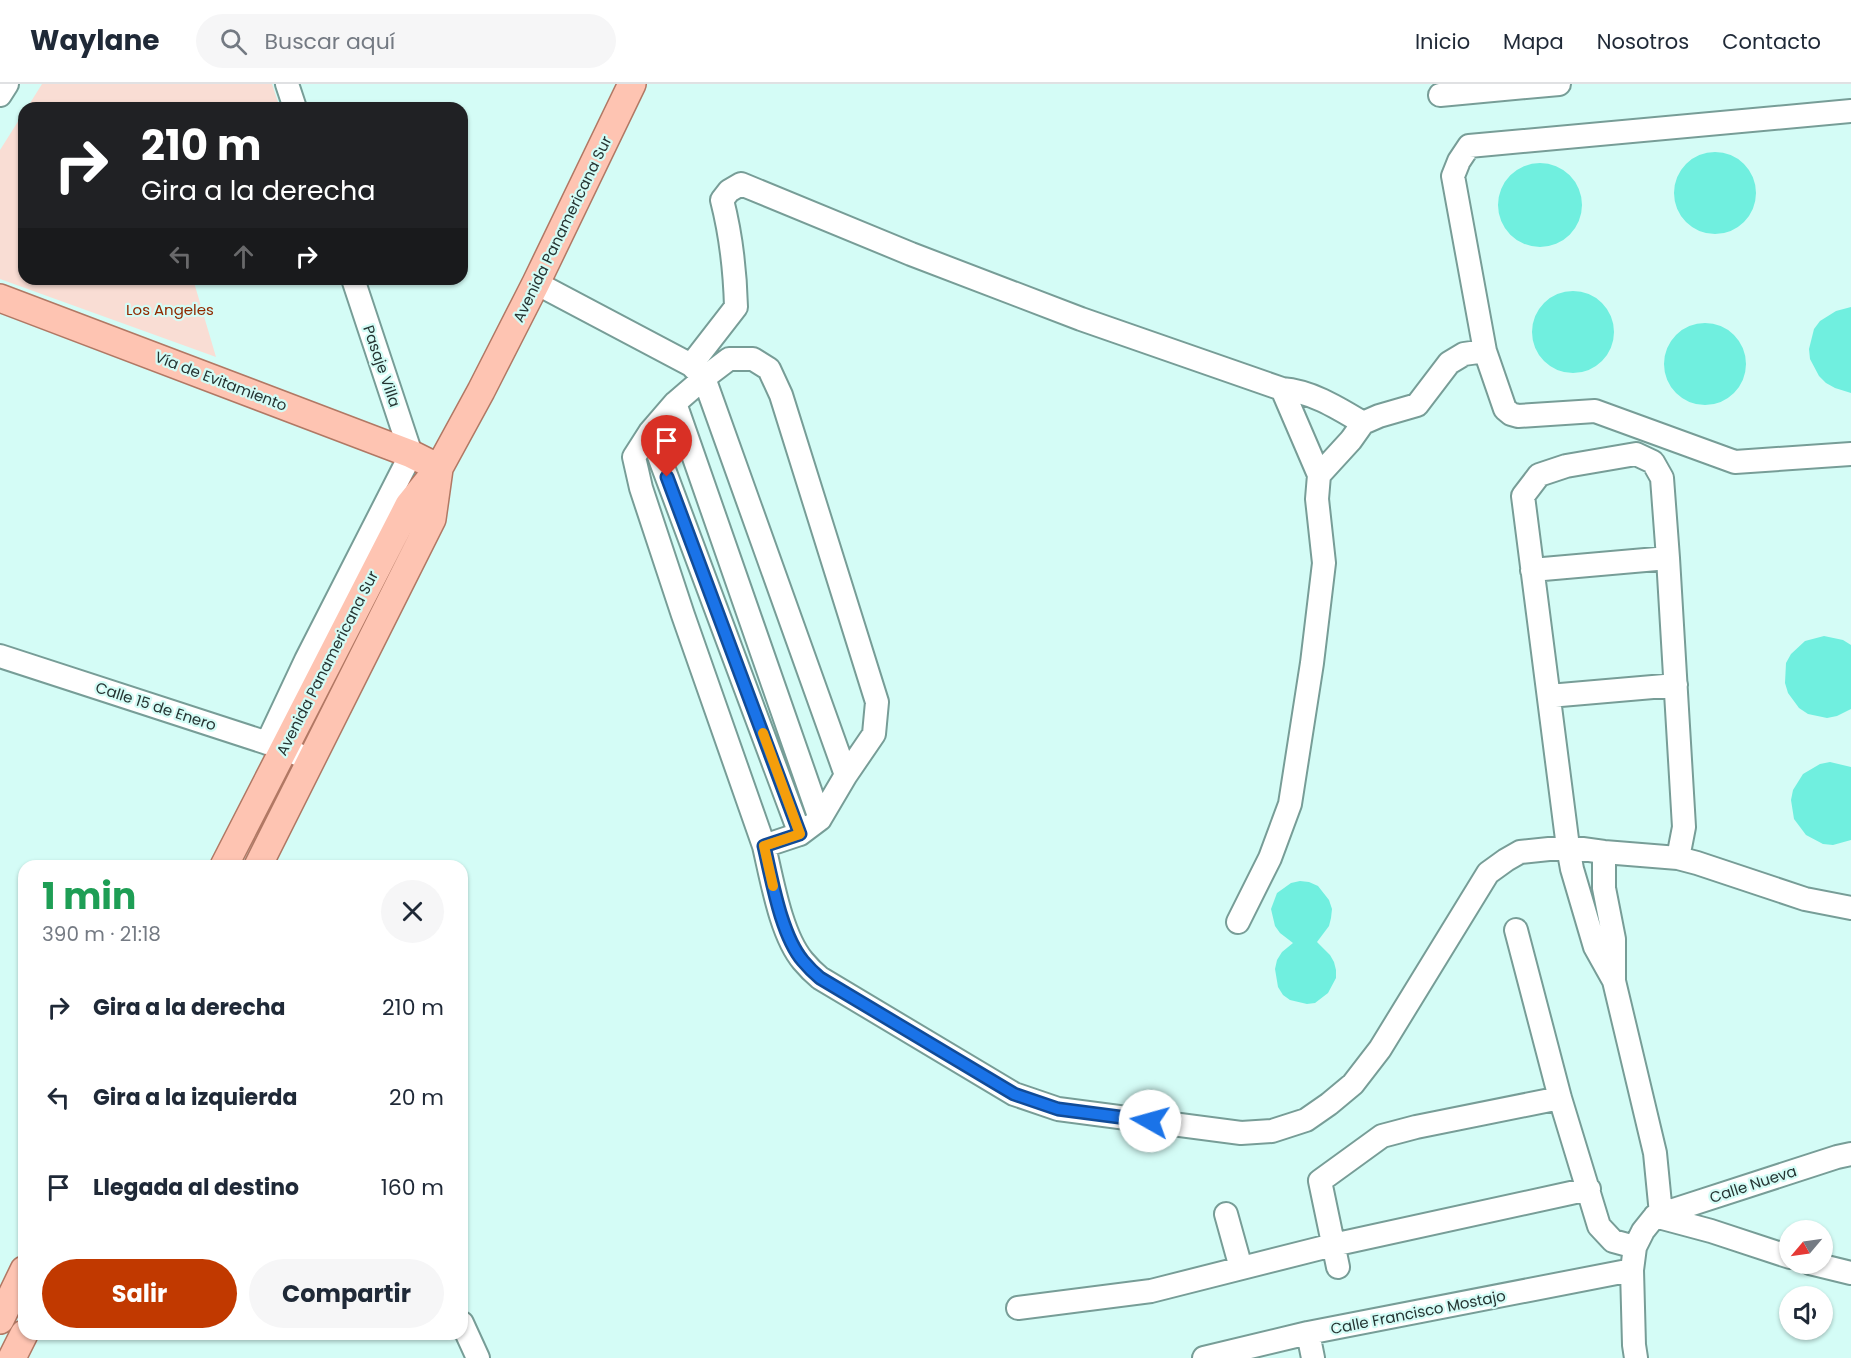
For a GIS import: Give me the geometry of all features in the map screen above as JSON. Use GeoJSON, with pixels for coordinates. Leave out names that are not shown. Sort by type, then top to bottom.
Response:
{"type":"FeatureCollection","features":[{"type":"Feature","properties":{"kind":"main road","name":"Avenida Panamericana Sur"},"geometry":{"type":"LineString","coordinates":[[227,860],[275,745],[409,505],[439,468],[481,391],[632,84]]}},
{"type":"Feature","properties":{"kind":"main road","name":"Vía de Evitamiento"},"geometry":{"type":"LineString","coordinates":[[0,298],[411,454],[439,468]]}},
{"type":"Feature","properties":{"kind":"main road","name":"Avenida Panamericana Sur"},"geometry":{"type":"LineString","coordinates":[[261,860],[432,519],[439,468]]}},
{"type":"Feature","properties":{"kind":"main road"},"geometry":{"type":"LineString","coordinates":[[0,1320],[18,1282]]}},
{"type":"Feature","properties":{"kind":"main road"},"geometry":{"type":"LineString","coordinates":[[12,1358],[21,1340]]}},
{"type":"Feature","properties":{"kind":"street"},"geometry":{"type":"LineString","coordinates":[[0,95],[7,84]]}},
{"type":"Feature","properties":{"kind":"street"},"geometry":{"type":"LineString","coordinates":[[287,84],[293,102]]}},
{"type":"Feature","properties":{"kind":"street"},"geometry":{"type":"LineString","coordinates":[[1440,94],[1495,87],[1559,84]]}},
{"type":"Feature","properties":{"kind":"street"},"geometry":{"type":"LineString","coordinates":[[1851,111],[1469,146],[1453,176],[1485,351],[1506,409],[1511,414],[1518,416],[1595,411],[1735,462],[1851,454]]}},
{"type":"Feature","properties":{"kind":"street"},"geometry":{"type":"LineString","coordinates":[[1363,423],[1331,404],[1081,319],[910,254],[741,184],[729,191],[722,200],[728,222],[735,274],[736,307],[698,371],[650,432],[634,457],[641,488],[683,615],[764,846],[787,934],[802,960],[820,978],[1014,1094],[1058,1109],[1241,1133],[1272,1131],[1306,1120],[1353,1084],[1380,1049],[1488,873],[1520,852],[1568,847],[1678,858],[1697,862],[1805,899],[1851,908]]}},
{"type":"Feature","properties":{"kind":"street"},"geometry":{"type":"LineString","coordinates":[[536,283],[698,371],[846,775]]}},
{"type":"Feature","properties":{"kind":"street","name":"Pasaje Villa"},"geometry":{"type":"LineString","coordinates":[[355,285],[411,454]]}},
{"type":"Feature","properties":{"kind":"street"},"geometry":{"type":"LineString","coordinates":[[1319,475],[1351,440],[1363,423],[1417,405],[1449,363],[1464,354],[1485,351]]}},
{"type":"Feature","properties":{"kind":"street"},"geometry":{"type":"LineString","coordinates":[[698,371],[729,359],[753,359],[769,369],[781,395],[877,702],[874,734],[820,819],[800,834],[764,846]]}},
{"type":"Feature","properties":{"kind":"street"},"geometry":{"type":"LineString","coordinates":[[1238,922],[1270,858],[1290,804],[1312,663],[1324,563],[1317,499],[1319,475],[1282,389]]}},
{"type":"Feature","properties":{"kind":"street"},"geometry":{"type":"LineString","coordinates":[[675,403],[820,819]]}},
{"type":"Feature","properties":{"kind":"street"},"geometry":{"type":"LineString","coordinates":[[650,432],[800,834]]}},
{"type":"Feature","properties":{"kind":"street","name":"Avenida Panamericana Sur"},"geometry":{"type":"LineString","coordinates":[[275,745],[306,660],[411,454]]}},
{"type":"Feature","properties":{"kind":"street"},"geometry":{"type":"LineString","coordinates":[[1614,981],[1595,947],[1572,869],[1523,496],[1539,475],[1566,466],[1636,454],[1653,462],[1662,478],[1684,827],[1678,858]]}},
{"type":"Feature","properties":{"kind":"street"},"geometry":{"type":"LineString","coordinates":[[1532,570],[1668,558]]}},
{"type":"Feature","properties":{"kind":"street","name":"Calle 15 de Enero"},"geometry":{"type":"LineString","coordinates":[[0,656],[275,745],[311,760]]}},
{"type":"Feature","properties":{"kind":"street"},"geometry":{"type":"LineString","coordinates":[[1549,696],[1676,685]]}},
{"type":"Feature","properties":{"kind":"street"},"geometry":{"type":"LineString","coordinates":[[1604,852],[1604,888],[1614,939],[1614,981],[1655,1153],[1658,1215],[1643,1231],[1635,1247],[1632,1270],[1636,1358]]}},
{"type":"Feature","properties":{"kind":"street"},"geometry":{"type":"LineString","coordinates":[[1516,930],[1560,1098],[1599,1226],[1613,1241],[1635,1247]]}},
{"type":"Feature","properties":{"kind":"street"},"geometry":{"type":"LineString","coordinates":[[1338,1267],[1320,1181],[1382,1136],[1560,1098]]}},
{"type":"Feature","properties":{"kind":"street","name":"Calle Nueva"},"geometry":{"type":"LineString","coordinates":[[1658,1215],[1851,1154]]}},
{"type":"Feature","properties":{"kind":"street"},"geometry":{"type":"LineString","coordinates":[[1018,1308],[1151,1291],[1333,1245],[1589,1189]]}},
{"type":"Feature","properties":{"kind":"street"},"geometry":{"type":"LineString","coordinates":[[1226,1214],[1241,1268]]}},
{"type":"Feature","properties":{"kind":"street"},"geometry":{"type":"LineString","coordinates":[[1658,1215],[1779,1253]]}},
{"type":"Feature","properties":{"kind":"street"},"geometry":{"type":"LineString","coordinates":[[1833,1269],[1851,1274]]}},
{"type":"Feature","properties":{"kind":"street","name":"Calle Francisco Mostajo"},"geometry":{"type":"LineString","coordinates":[[1204,1358],[1308,1333],[1632,1270]]}},
{"type":"Feature","properties":{"kind":"street"},"geometry":{"type":"LineString","coordinates":[[1308,1333],[1313,1358]]}},
{"type":"Feature","properties":{"kind":"street"},"geometry":{"type":"LineString","coordinates":[[468,1336],[478,1358]]}},
{"type":"Feature","properties":{"kind":"green space"},"geometry":{"type":"Polygon","coordinates":[[[42,84],[272,84],[278,102],[31,102],[42,84]]]}},
{"type":"Feature","properties":{"kind":"green space","name":"Los Angeles"},"geometry":{"type":"Polygon","coordinates":[[[18,122],[18,285],[195,285],[216,357],[0,279],[0,150],[18,122]]]}},
{"type":"Feature","properties":{"kind":"building"},"geometry":{"type":"Polygon","coordinates":[[[1715,152],[1731,155],[1744,164],[1753,177],[1756,193],[1753,209],[1744,222],[1731,231],[1715,234],[1699,231],[1686,222],[1677,209],[1674,193],[1677,177],[1686,164],[1699,155],[1715,152]]]}},
{"type":"Feature","properties":{"kind":"building"},"geometry":{"type":"Polygon","coordinates":[[[1540,163],[1556,166],[1570,175],[1579,189],[1582,205],[1579,221],[1570,235],[1556,244],[1540,247],[1524,244],[1510,235],[1501,221],[1498,205],[1501,189],[1510,175],[1524,166],[1540,163]]]}},
{"type":"Feature","properties":{"kind":"building"},"geometry":{"type":"Polygon","coordinates":[[[1573,291],[1589,294],[1602,303],[1611,316],[1614,332],[1611,348],[1602,361],[1589,370],[1573,373],[1557,370],[1544,361],[1535,348],[1532,332],[1535,316],[1544,303],[1557,294],[1573,291]]]}},
{"type":"Feature","properties":{"kind":"building"},"geometry":{"type":"Polygon","coordinates":[[[1851,307],[1851,393],[1835,388],[1819,376],[1810,359],[1809,349],[1814,329],[1820,321],[1836,311],[1851,307]]]}},
{"type":"Feature","properties":{"kind":"building"},"geometry":{"type":"Polygon","coordinates":[[[1705,323],[1721,326],[1734,335],[1743,348],[1746,364],[1743,380],[1734,393],[1721,402],[1705,405],[1689,402],[1676,393],[1667,380],[1664,364],[1667,348],[1676,335],[1689,326],[1705,323]]]}},
{"type":"Feature","properties":{"kind":"building"},"geometry":{"type":"Polygon","coordinates":[[[1824,636],[1843,640],[1851,645],[1851,709],[1827,718],[1808,714],[1799,708],[1788,693],[1785,683],[1786,663],[1791,654],[1805,641],[1824,636]]]}},
{"type":"Feature","properties":{"kind":"building"},"geometry":{"type":"Polygon","coordinates":[[[1830,762],[1851,767],[1851,840],[1833,845],[1823,844],[1806,835],[1794,819],[1791,800],[1793,790],[1803,774],[1820,764],[1830,762]]]}},
{"type":"Feature","properties":{"kind":"building"},"geometry":{"type":"Polygon","coordinates":[[[1300,881],[1318,886],[1329,900],[1332,909],[1329,926],[1317,942],[1330,955],[1336,970],[1336,978],[1328,993],[1315,1003],[1307,1004],[1290,1000],[1278,987],[1275,969],[1277,960],[1282,952],[1293,943],[1275,926],[1271,909],[1277,893],[1291,883],[1300,881]]]}},
{"type":"Feature","properties":{"kind":"slow traffic"},"geometry":{"type":"LineString","coordinates":[[763,733],[800,834],[764,846],[773,886]]}},
{"type":"Feature","properties":{"kind":"route"},"geometry":{"type":"LineString","coordinates":[[667,477],[800,834],[764,846],[787,934],[802,960],[820,978],[1014,1094],[1058,1109],[1150,1121]]}}]}
